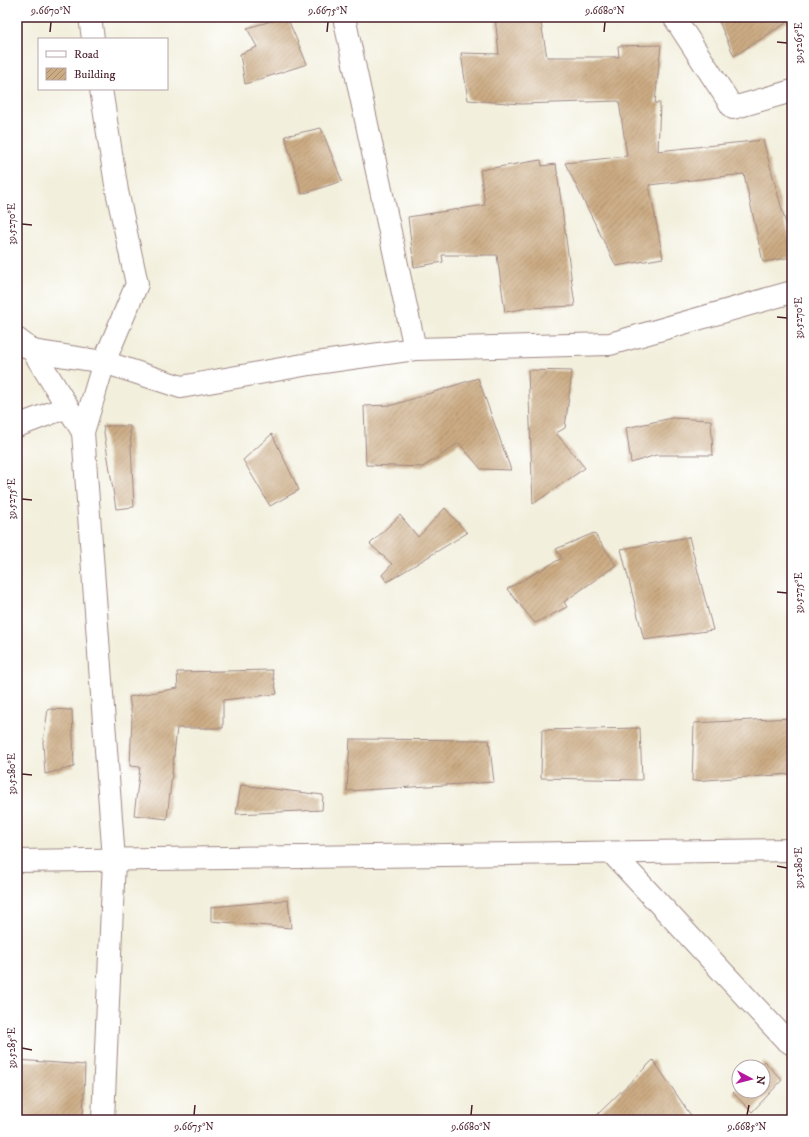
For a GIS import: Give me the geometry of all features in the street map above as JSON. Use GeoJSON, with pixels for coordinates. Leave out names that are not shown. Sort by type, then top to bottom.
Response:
{"type":"FeatureCollection","features":[{"type":"Feature","properties":{"kind":"street"},"geometry":{"type":"LineString","coordinates":[[90,17],[93,38]]}},
{"type":"Feature","properties":{"kind":"street"},"geometry":{"type":"LineString","coordinates":[[344,17],[415,349]]}},
{"type":"Feature","properties":{"kind":"street"},"geometry":{"type":"LineString","coordinates":[[674,17],[733,108],[792,91]]}},
{"type":"Feature","properties":{"kind":"street"},"geometry":{"type":"LineString","coordinates":[[101,90],[117,191],[137,284],[104,362],[83,432],[114,860],[103,1120]]}},
{"type":"Feature","properties":{"kind":"street"},"geometry":{"type":"LineString","coordinates":[[25,345],[104,362],[181,387],[309,364],[415,349],[610,344],[792,292]]}},
{"type":"Feature","properties":{"kind":"street"},"geometry":{"type":"LineString","coordinates":[[25,345],[83,432]]}},
{"type":"Feature","properties":{"kind":"street"},"geometry":{"type":"LineString","coordinates":[[17,426],[67,407]]}},
{"type":"Feature","properties":{"kind":"street"},"geometry":{"type":"LineString","coordinates":[[17,861],[792,850]]}},
{"type":"Feature","properties":{"kind":"street"},"geometry":{"type":"LineString","coordinates":[[612,853],[784,1039],[792,1044]]}},
{"type":"Feature","properties":{"kind":"building"},"geometry":{"type":"Polygon","coordinates":[[[287,17],[307,64],[245,84],[240,54],[257,47],[247,28],[287,17]]]}},
{"type":"Feature","properties":{"kind":"building"},"geometry":{"type":"Polygon","coordinates":[[[495,17],[540,17],[547,57],[619,57],[618,46],[661,45],[655,103],[660,103],[658,151],[763,140],[792,246],[792,257],[763,262],[744,174],[649,185],[663,258],[616,266],[565,163],[627,156],[619,101],[521,104],[468,100],[461,53],[499,54],[495,17]]]}},
{"type":"Feature","properties":{"kind":"building"},"geometry":{"type":"Polygon","coordinates":[[[717,17],[792,17],[792,19],[734,56],[717,17]]]}},
{"type":"Feature","properties":{"kind":"building"},"geometry":{"type":"Polygon","coordinates":[[[321,128],[342,181],[302,194],[285,136],[321,128]]]}},
{"type":"Feature","properties":{"kind":"building"},"geometry":{"type":"Polygon","coordinates":[[[541,160],[542,166],[556,164],[575,306],[528,308],[505,312],[497,255],[442,255],[443,262],[414,267],[408,217],[485,205],[480,170],[541,160]]]}},
{"type":"Feature","properties":{"kind":"building"},"geometry":{"type":"Polygon","coordinates":[[[528,370],[572,371],[565,428],[556,433],[585,468],[533,504],[528,370]]]}},
{"type":"Feature","properties":{"kind":"building"},"geometry":{"type":"Polygon","coordinates":[[[478,378],[511,470],[481,469],[459,443],[423,467],[366,465],[364,406],[393,405],[478,378]]]}},
{"type":"Feature","properties":{"kind":"building"},"geometry":{"type":"Polygon","coordinates":[[[672,418],[711,420],[713,455],[656,455],[631,463],[626,428],[672,418]]]}},
{"type":"Feature","properties":{"kind":"building"},"geometry":{"type":"Polygon","coordinates":[[[103,426],[130,426],[134,507],[116,509],[103,426]]]}},
{"type":"Feature","properties":{"kind":"building"},"geometry":{"type":"Polygon","coordinates":[[[272,434],[299,490],[270,506],[243,460],[272,434]]]}},
{"type":"Feature","properties":{"kind":"building"},"geometry":{"type":"Polygon","coordinates":[[[445,508],[467,533],[387,582],[382,575],[392,564],[370,544],[400,515],[418,537],[445,508]]]}},
{"type":"Feature","properties":{"kind":"building"},"geometry":{"type":"Polygon","coordinates":[[[594,533],[616,565],[564,602],[567,607],[535,623],[507,589],[562,558],[556,549],[594,533]]]}},
{"type":"Feature","properties":{"kind":"building"},"geometry":{"type":"Polygon","coordinates":[[[689,537],[713,630],[644,640],[621,549],[689,537]]]}},
{"type":"Feature","properties":{"kind":"building"},"geometry":{"type":"Polygon","coordinates":[[[272,670],[277,694],[223,700],[223,728],[177,728],[167,819],[134,815],[140,767],[130,766],[132,717],[129,697],[178,688],[177,672],[272,670]]]}},
{"type":"Feature","properties":{"kind":"building"},"geometry":{"type":"Polygon","coordinates":[[[48,709],[72,710],[74,767],[45,774],[43,742],[48,709]]]}},
{"type":"Feature","properties":{"kind":"building"},"geometry":{"type":"Polygon","coordinates":[[[792,718],[792,774],[692,781],[694,723],[792,718]]]}},
{"type":"Feature","properties":{"kind":"building"},"geometry":{"type":"Polygon","coordinates":[[[640,728],[642,780],[541,778],[542,730],[640,728]]]}},
{"type":"Feature","properties":{"kind":"building"},"geometry":{"type":"Polygon","coordinates":[[[350,739],[489,740],[494,782],[347,791],[350,739]]]}},
{"type":"Feature","properties":{"kind":"building"},"geometry":{"type":"Polygon","coordinates":[[[241,785],[323,795],[322,810],[236,814],[241,785]]]}},
{"type":"Feature","properties":{"kind":"building"},"geometry":{"type":"Polygon","coordinates":[[[288,900],[291,928],[211,921],[211,907],[288,900]]]}},
{"type":"Feature","properties":{"kind":"building"},"geometry":{"type":"Polygon","coordinates":[[[17,1060],[85,1065],[83,1120],[17,1120],[17,1060]]]}},
{"type":"Feature","properties":{"kind":"building"},"geometry":{"type":"Polygon","coordinates":[[[653,1060],[694,1120],[592,1120],[653,1060]]]}},
{"type":"Feature","properties":{"kind":"building"},"geometry":{"type":"Polygon","coordinates":[[[771,1068],[782,1080],[771,1092],[771,1068]]]}},
{"type":"Feature","properties":{"kind":"building"},"geometry":{"type":"Polygon","coordinates":[[[739,1099],[764,1099],[752,1112],[739,1099]]]}}]}
